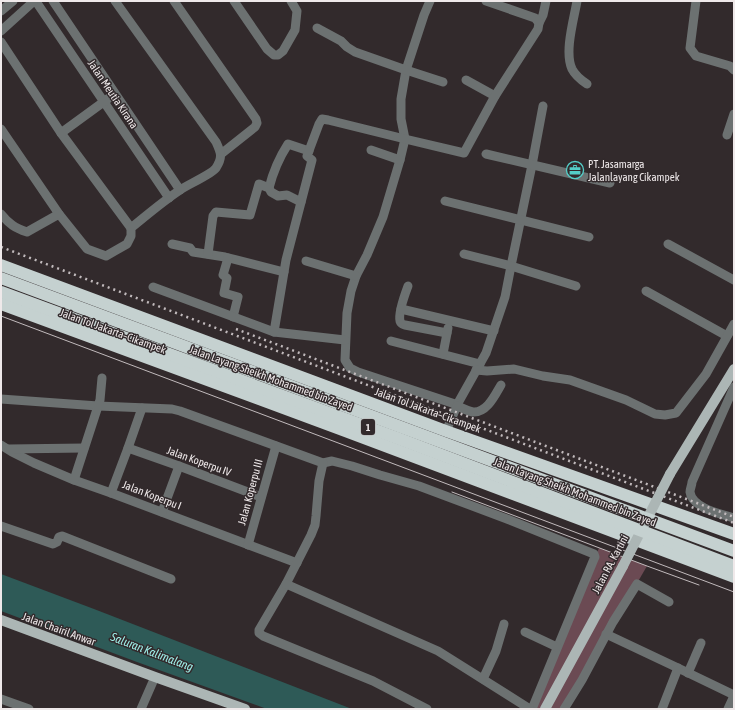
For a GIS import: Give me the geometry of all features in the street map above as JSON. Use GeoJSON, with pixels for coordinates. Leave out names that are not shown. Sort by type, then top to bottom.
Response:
{"type":"FeatureCollection","features":[{"type":"Feature","properties":{"kind":"highway","name":"Jalan Tol Jakarta–Cikampek"},"geometry":{"type":"LineString","coordinates":[[1,265],[446,431],[734,534]]}},
{"type":"Feature","properties":{"kind":"highway","name":"Jalan Layang Sheikh Mohammed bin Zayed"},"geometry":{"type":"LineString","coordinates":[[1,278],[734,551]]}},
{"type":"Feature","properties":{"kind":"highway","name":"Jalan Layang Sheikh Mohammed bin Zayed"},"geometry":{"type":"LineString","coordinates":[[1,292],[397,438],[734,566]]}},
{"type":"Feature","properties":{"kind":"highway","name":"Jalan Tol Jakarta–Cikampek"},"geometry":{"type":"LineString","coordinates":[[1,304],[343,430],[734,577]]}},
{"type":"Feature","properties":{"kind":"main road","name":"Jalan RA. Kartini"},"geometry":{"type":"LineString","coordinates":[[545,709],[623,566],[670,474],[734,369]]}},
{"type":"Feature","properties":{"kind":"main road","name":"Jalan Chairil Anwar"},"geometry":{"type":"LineString","coordinates":[[1,620],[245,709]]}},
{"type":"Feature","properties":{"kind":"street"},"geometry":{"type":"LineString","coordinates":[[1,11],[13,1]]}},
{"type":"Feature","properties":{"kind":"street","name":"Jalan Meutia Kirana"},"geometry":{"type":"LineString","coordinates":[[53,1],[180,190]]}},
{"type":"Feature","properties":{"kind":"street"},"geometry":{"type":"LineString","coordinates":[[115,1],[216,142],[221,154],[219,163],[215,170],[180,190],[131,228]]}},
{"type":"Feature","properties":{"kind":"street"},"geometry":{"type":"LineString","coordinates":[[174,1],[256,119],[257,123],[255,127],[221,154]]}},
{"type":"Feature","properties":{"kind":"street"},"geometry":{"type":"LineString","coordinates":[[234,1],[267,49],[274,55],[278,55],[283,51],[295,30],[297,11],[291,1]]}},
{"type":"Feature","properties":{"kind":"street"},"geometry":{"type":"LineString","coordinates":[[430,1],[406,70],[401,99],[405,139],[400,160],[382,217],[351,291],[346,313],[345,360],[350,368],[358,372],[455,404],[473,412],[482,410],[491,401],[501,386]]}},
{"type":"Feature","properties":{"kind":"street"},"geometry":{"type":"LineString","coordinates":[[486,1],[535,18],[539,23]]}},
{"type":"Feature","properties":{"kind":"street"},"geometry":{"type":"LineString","coordinates":[[274,332],[286,260],[312,160],[307,156],[322,119],[464,153],[495,96],[538,29],[546,1]]}},
{"type":"Feature","properties":{"kind":"street"},"geometry":{"type":"LineString","coordinates":[[577,1],[568,59],[572,70],[578,78],[587,84]]}},
{"type":"Feature","properties":{"kind":"street"},"geometry":{"type":"LineString","coordinates":[[696,1],[690,48],[696,56],[730,66],[734,70]]}},
{"type":"Feature","properties":{"kind":"street"},"geometry":{"type":"LineString","coordinates":[[1,31],[35,2]]}},
{"type":"Feature","properties":{"kind":"street","name":"Jalan Meutia Kirana"},"geometry":{"type":"LineString","coordinates":[[35,2],[169,198]]}},
{"type":"Feature","properties":{"kind":"street"},"geometry":{"type":"LineString","coordinates":[[317,28],[341,41],[355,52],[443,82]]}},
{"type":"Feature","properties":{"kind":"street"},"geometry":{"type":"LineString","coordinates":[[1,42],[60,133],[131,228],[131,236],[127,244],[106,256],[87,249],[59,214],[1,130]]}},
{"type":"Feature","properties":{"kind":"street"},"geometry":{"type":"LineString","coordinates":[[466,80],[495,96]]}},
{"type":"Feature","properties":{"kind":"street"},"geometry":{"type":"LineString","coordinates":[[60,133],[115,94]]}},
{"type":"Feature","properties":{"kind":"street"},"geometry":{"type":"LineString","coordinates":[[446,431],[457,405],[486,353],[506,297],[543,106]]}},
{"type":"Feature","properties":{"kind":"street"},"geometry":{"type":"LineString","coordinates":[[727,135],[734,114]]}},
{"type":"Feature","properties":{"kind":"street"},"geometry":{"type":"LineString","coordinates":[[269,188],[280,156],[288,144],[309,151]]}},
{"type":"Feature","properties":{"kind":"street"},"geometry":{"type":"LineString","coordinates":[[371,150],[400,160]]}},
{"type":"Feature","properties":{"kind":"street"},"geometry":{"type":"LineString","coordinates":[[486,154],[610,183]]}},
{"type":"Feature","properties":{"kind":"street"},"geometry":{"type":"LineString","coordinates":[[208,254],[213,216],[216,212],[250,215],[258,184],[269,188],[271,192],[278,196],[287,195],[301,202]]}},
{"type":"Feature","properties":{"kind":"street"},"geometry":{"type":"LineString","coordinates":[[445,201],[589,237]]}},
{"type":"Feature","properties":{"kind":"street"},"geometry":{"type":"LineString","coordinates":[[1,214],[15,227],[27,232],[59,214]]}},
{"type":"Feature","properties":{"kind":"street"},"geometry":{"type":"LineString","coordinates":[[172,244],[190,248],[193,252],[228,258],[284,272]]}},
{"type":"Feature","properties":{"kind":"street"},"geometry":{"type":"LineString","coordinates":[[668,244],[734,280]]}},
{"type":"Feature","properties":{"kind":"street"},"geometry":{"type":"LineString","coordinates":[[464,254],[511,266],[576,286]]}},
{"type":"Feature","properties":{"kind":"street"},"geometry":{"type":"LineString","coordinates":[[228,258],[223,275],[227,278],[224,293],[238,296],[233,316]]}},
{"type":"Feature","properties":{"kind":"street"},"geometry":{"type":"LineString","coordinates":[[306,261],[356,276]]}},
{"type":"Feature","properties":{"kind":"street"},"geometry":{"type":"LineString","coordinates":[[408,286],[401,309],[401,323],[447,333]]}},
{"type":"Feature","properties":{"kind":"street"},"geometry":{"type":"LineString","coordinates":[[153,287],[274,332],[345,340]]}},
{"type":"Feature","properties":{"kind":"street"},"geometry":{"type":"LineString","coordinates":[[646,291],[727,336]]}},
{"type":"Feature","properties":{"kind":"street"},"geometry":{"type":"LineString","coordinates":[[401,309],[494,331]]}},
{"type":"Feature","properties":{"kind":"street"},"geometry":{"type":"LineString","coordinates":[[443,354],[450,320]]}},
{"type":"Feature","properties":{"kind":"street"},"geometry":{"type":"LineString","coordinates":[[391,341],[443,354],[478,367],[503,370],[514,369],[543,376],[570,380],[626,400],[655,414],[665,415],[676,412],[706,374],[734,324]]}},
{"type":"Feature","properties":{"kind":"street"},"geometry":{"type":"LineString","coordinates":[[74,480],[100,400],[102,378]]}},
{"type":"Feature","properties":{"kind":"street"},"geometry":{"type":"LineString","coordinates":[[734,388],[692,482],[690,492],[694,501],[707,510],[734,518]]}},
{"type":"Feature","properties":{"kind":"street"},"geometry":{"type":"LineString","coordinates":[[1,399],[180,410],[323,463],[332,462],[352,466],[419,486],[594,554],[595,557],[531,709],[438,651],[286,584]]}},
{"type":"Feature","properties":{"kind":"street"},"geometry":{"type":"LineString","coordinates":[[111,493],[142,408]]}},
{"type":"Feature","properties":{"kind":"street","name":"Jalan Koperpu III"},"geometry":{"type":"LineString","coordinates":[[248,545],[276,446]]}},
{"type":"Feature","properties":{"kind":"street"},"geometry":{"type":"LineString","coordinates":[[4,447],[84,448]]}},
{"type":"Feature","properties":{"kind":"street","name":"Jalan Koperpu I"},"geometry":{"type":"LineString","coordinates":[[4,447],[34,463],[74,480],[297,563]]}},
{"type":"Feature","properties":{"kind":"street","name":"Jalan Koperpu IV"},"geometry":{"type":"LineString","coordinates":[[128,448],[261,497]]}},
{"type":"Feature","properties":{"kind":"street"},"geometry":{"type":"LineString","coordinates":[[323,463],[319,481],[315,525],[297,563],[259,630],[259,633],[372,681],[427,709]]}},
{"type":"Feature","properties":{"kind":"street"},"geometry":{"type":"LineString","coordinates":[[162,512],[179,466]]}},
{"type":"Feature","properties":{"kind":"street"},"geometry":{"type":"LineString","coordinates":[[1,526],[53,544],[57,542],[59,537],[62,536],[171,579]]}},
{"type":"Feature","properties":{"kind":"street"},"geometry":{"type":"LineString","coordinates":[[564,709],[582,680],[613,622],[637,584],[669,602]]}},
{"type":"Feature","properties":{"kind":"street"},"geometry":{"type":"LineString","coordinates":[[483,679],[496,651],[504,624]]}},
{"type":"Feature","properties":{"kind":"street"},"geometry":{"type":"LineString","coordinates":[[525,632],[557,647]]}},
{"type":"Feature","properties":{"kind":"street"},"geometry":{"type":"LineString","coordinates":[[606,634],[734,696],[728,709]]}},
{"type":"Feature","properties":{"kind":"street"},"geometry":{"type":"LineString","coordinates":[[688,673],[701,643]]}},
{"type":"Feature","properties":{"kind":"street"},"geometry":{"type":"LineString","coordinates":[[662,709],[678,668]]}},
{"type":"Feature","properties":{"kind":"street"},"geometry":{"type":"LineString","coordinates":[[141,709],[154,677]]}},
{"type":"Feature","properties":{"kind":"street"},"geometry":{"type":"LineString","coordinates":[[1,699],[29,709]]}},
{"type":"Feature","properties":{"kind":"shaded area"},"geometry":{"type":"Polygon","coordinates":[[[599,548],[647,566],[564,709],[532,709],[599,548]]]}},
{"type":"Feature","properties":{"kind":"water","name":"Saluran Kalimalang"},"geometry":{"type":"Polygon","coordinates":[[[1,574],[352,709],[267,709],[1,611],[1,574]]]}},
{"type":"Feature","properties":{"kind":"tram line"},"geometry":{"type":"LineString","coordinates":[[1,316],[734,592]]}},
{"type":"Feature","properties":{"kind":"tram line"},"geometry":{"type":"LineString","coordinates":[[452,492],[699,585]]}},
{"type":"Feature","properties":{"kind":"railway"},"geometry":{"type":"LineString","coordinates":[[1,247],[734,523]]}},
{"type":"Feature","properties":{"kind":"railway"},"geometry":{"type":"LineString","coordinates":[[236,329],[734,517]]}},
{"type":"Feature","properties":{"kind":"place","name":"PT. Jasamarga Jalanlayang Cikampek"},"geometry":{"type":"Point","coordinates":[575,170]}}]}
